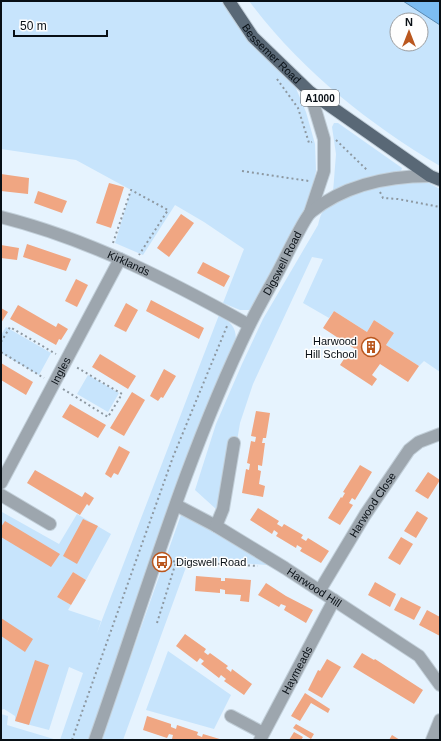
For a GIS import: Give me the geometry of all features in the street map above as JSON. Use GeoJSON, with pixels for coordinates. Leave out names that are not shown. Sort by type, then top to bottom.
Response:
{"type":"FeatureCollection","features":[{"type":"Feature","properties":{"kind":"main road","name":"Bessemer Road"},"geometry":{"type":"LineString","coordinates":[[229,1],[252,37],[310,92],[435,178]]}},
{"type":"Feature","properties":{"kind":"street","name":"Digswell Road"},"geometry":{"type":"LineString","coordinates":[[95,740],[176,505],[213,408],[249,326],[310,213],[320,184],[324,171],[324,139],[310,92]]}},
{"type":"Feature","properties":{"kind":"street","name":"Digswell Road"},"geometry":{"type":"LineString","coordinates":[[310,213],[342,193],[375,180],[396,177],[435,178]]}},
{"type":"Feature","properties":{"kind":"street","name":"Kirklands"},"geometry":{"type":"LineString","coordinates":[[1,217],[78,240],[115,256],[249,326]]}},
{"type":"Feature","properties":{"kind":"street","name":"Ingles"},"geometry":{"type":"LineString","coordinates":[[1,484],[66,361],[115,256]]}},
{"type":"Feature","properties":{"kind":"street","name":"Harwood Close"},"geometry":{"type":"LineString","coordinates":[[320,590],[365,515],[410,450],[423,440],[440,434]]}},
{"type":"Feature","properties":{"kind":"street"},"geometry":{"type":"LineString","coordinates":[[216,526],[223,509],[234,443]]}},
{"type":"Feature","properties":{"kind":"street"},"geometry":{"type":"LineString","coordinates":[[1,495],[50,524]]}},
{"type":"Feature","properties":{"kind":"street","name":"Harwood Hill"},"geometry":{"type":"LineString","coordinates":[[176,505],[216,526],[320,590],[419,656],[440,685]]}},
{"type":"Feature","properties":{"kind":"street","name":"Haymeads"},"geometry":{"type":"LineString","coordinates":[[262,737],[334,600]]}},
{"type":"Feature","properties":{"kind":"street"},"geometry":{"type":"LineString","coordinates":[[231,716],[262,737]]}},
{"type":"Feature","properties":{"kind":"street"},"geometry":{"type":"LineString","coordinates":[[432,740],[440,720]]}},
{"type":"Feature","properties":{"kind":"path"},"geometry":{"type":"LineString","coordinates":[[334,138],[366,167],[371,176]]}},
{"type":"Feature","properties":{"kind":"path"},"geometry":{"type":"LineString","coordinates":[[242,171],[307,180],[320,184]]}},
{"type":"Feature","properties":{"kind":"path"},"geometry":{"type":"LineString","coordinates":[[377,186],[383,198],[398,199],[440,207]]}},
{"type":"Feature","properties":{"kind":"path"},"geometry":{"type":"LineString","coordinates":[[115,256],[131,190],[168,210],[133,265]]}},
{"type":"Feature","properties":{"kind":"path"},"geometry":{"type":"LineString","coordinates":[[72,740],[173,456],[231,316]]}},
{"type":"Feature","properties":{"kind":"path"},"geometry":{"type":"LineString","coordinates":[[1,342],[10,327],[122,394],[108,416],[1,352]]}},
{"type":"Feature","properties":{"kind":"path"},"geometry":{"type":"LineString","coordinates":[[157,561],[261,566]]}},
{"type":"Feature","properties":{"kind":"path"},"geometry":{"type":"LineString","coordinates":[[157,623],[176,562]]}},
{"type":"Feature","properties":{"kind":"shaded area"},"geometry":{"type":"Polygon","coordinates":[[[1,1],[229,1],[295,86],[306,112],[315,144],[316,171],[307,215],[256,303],[249,310],[240,310],[223,303],[244,249],[204,222],[175,205],[143,255],[115,243],[131,190],[76,160],[1,149],[1,1]]]}},
{"type":"Feature","properties":{"kind":"shaded area"},"geometry":{"type":"Polygon","coordinates":[[[249,1],[440,1],[440,166],[361,113],[336,93],[290,50],[249,1]]]}},
{"type":"Feature","properties":{"kind":"shaded area"},"geometry":{"type":"Polygon","coordinates":[[[334,123],[338,123],[402,168],[401,171],[368,177],[333,192],[336,154],[332,127],[334,123]]]}},
{"type":"Feature","properties":{"kind":"shaded area"},"geometry":{"type":"Polygon","coordinates":[[[419,178],[440,189],[440,372],[424,361],[419,366],[386,345],[394,333],[374,320],[367,332],[334,311],[329,318],[303,303],[323,259],[312,257],[253,384],[240,423],[231,477],[227,514],[216,509],[195,490],[216,424],[263,319],[318,225],[322,213],[330,205],[353,194],[382,185],[419,178]]]}},
{"type":"Feature","properties":{"kind":"shaded area"},"geometry":{"type":"Polygon","coordinates":[[[219,315],[231,324],[235,331],[235,346],[185,460],[89,740],[60,740],[83,673],[69,667],[49,730],[15,721],[15,716],[4,709],[1,710],[1,513],[2,512],[59,544],[77,514],[111,534],[86,580],[73,572],[57,597],[71,605],[68,610],[101,621],[97,633],[219,315]]]}},
{"type":"Feature","properties":{"kind":"shaded area"},"geometry":{"type":"Polygon","coordinates":[[[6,327],[51,353],[39,375],[1,353],[1,335],[6,327]]]}},
{"type":"Feature","properties":{"kind":"shaded area"},"geometry":{"type":"Polygon","coordinates":[[[88,375],[119,393],[108,412],[77,394],[88,375]]]}},
{"type":"Feature","properties":{"kind":"shaded area"},"geometry":{"type":"Polygon","coordinates":[[[182,512],[278,566],[189,559],[123,740],[101,740],[182,512]]]}},
{"type":"Feature","properties":{"kind":"shaded area"},"geometry":{"type":"Polygon","coordinates":[[[168,651],[231,695],[214,729],[146,710],[168,651]]]}},
{"type":"Feature","properties":{"kind":"shaded area"},"geometry":{"type":"Polygon","coordinates":[[[1,714],[8,716],[7,725],[57,740],[1,740],[1,714]]]}},
{"type":"Feature","properties":{"kind":"water"},"geometry":{"type":"Polygon","coordinates":[[[403,1],[440,1],[440,25],[429,18],[429,12],[420,12],[403,1]]]}},
{"type":"Feature","properties":{"kind":"building"},"geometry":{"type":"Polygon","coordinates":[[[1,174],[29,178],[28,194],[1,191],[1,174]]]}},
{"type":"Feature","properties":{"kind":"building"},"geometry":{"type":"Polygon","coordinates":[[[109,183],[124,187],[111,228],[96,223],[109,183]]]}},
{"type":"Feature","properties":{"kind":"building"},"geometry":{"type":"Polygon","coordinates":[[[38,191],[67,201],[62,213],[34,203],[38,191]]]}},
{"type":"Feature","properties":{"kind":"building"},"geometry":{"type":"Polygon","coordinates":[[[181,214],[194,223],[169,257],[157,248],[181,214]]]}},
{"type":"Feature","properties":{"kind":"building"},"geometry":{"type":"Polygon","coordinates":[[[27,244],[71,259],[66,271],[23,257],[27,244]]]}},
{"type":"Feature","properties":{"kind":"building"},"geometry":{"type":"Polygon","coordinates":[[[1,245],[19,248],[17,260],[1,258],[1,245]]]}},
{"type":"Feature","properties":{"kind":"building"},"geometry":{"type":"Polygon","coordinates":[[[203,262],[230,276],[224,287],[197,273],[203,262]]]}},
{"type":"Feature","properties":{"kind":"building"},"geometry":{"type":"Polygon","coordinates":[[[76,279],[88,285],[77,307],[65,301],[76,279]]]}},
{"type":"Feature","properties":{"kind":"building"},"geometry":{"type":"Polygon","coordinates":[[[151,300],[204,328],[199,339],[146,311],[151,300]]]}},
{"type":"Feature","properties":{"kind":"building"},"geometry":{"type":"Polygon","coordinates":[[[126,303],[138,310],[126,332],[114,326],[126,303]]]}},
{"type":"Feature","properties":{"kind":"building"},"geometry":{"type":"Polygon","coordinates":[[[18,305],[56,327],[58,323],[68,329],[56,345],[10,319],[18,305]]]}},
{"type":"Feature","properties":{"kind":"building"},"geometry":{"type":"Polygon","coordinates":[[[1,308],[8,312],[1,323],[1,308]]]}},
{"type":"Feature","properties":{"kind":"building","name":"Harwood Hill School"},"geometry":{"type":"Polygon","coordinates":[[[334,311],[367,332],[374,320],[394,333],[386,345],[419,366],[408,382],[380,364],[372,375],[377,379],[372,386],[340,365],[348,353],[351,355],[355,349],[323,328],[334,311]]]}},
{"type":"Feature","properties":{"kind":"building"},"geometry":{"type":"Polygon","coordinates":[[[100,354],[136,376],[128,389],[92,367],[100,354]]]}},
{"type":"Feature","properties":{"kind":"building"},"geometry":{"type":"Polygon","coordinates":[[[1,363],[33,382],[26,395],[1,380],[1,363]]]}},
{"type":"Feature","properties":{"kind":"building"},"geometry":{"type":"Polygon","coordinates":[[[164,369],[176,376],[163,398],[161,397],[158,401],[150,396],[164,369]]]}},
{"type":"Feature","properties":{"kind":"building"},"geometry":{"type":"Polygon","coordinates":[[[132,392],[145,400],[124,436],[110,428],[132,392]]]}},
{"type":"Feature","properties":{"kind":"building"},"geometry":{"type":"Polygon","coordinates":[[[70,404],[106,425],[98,438],[62,417],[70,404]]]}},
{"type":"Feature","properties":{"kind":"building"},"geometry":{"type":"Polygon","coordinates":[[[256,411],[270,413],[266,438],[263,438],[262,443],[265,443],[262,466],[258,465],[258,470],[261,471],[259,484],[265,486],[263,497],[242,493],[246,469],[249,470],[250,464],[247,463],[251,441],[255,442],[256,437],[251,436],[256,411]]]}},
{"type":"Feature","properties":{"kind":"building"},"geometry":{"type":"Polygon","coordinates":[[[119,446],[130,452],[118,475],[114,473],[111,478],[105,474],[119,446]]]}},
{"type":"Feature","properties":{"kind":"building"},"geometry":{"type":"Polygon","coordinates":[[[360,465],[372,472],[355,500],[352,498],[349,503],[353,505],[340,525],[328,518],[341,497],[342,498],[345,493],[343,492],[360,465]]]}},
{"type":"Feature","properties":{"kind":"building"},"geometry":{"type":"Polygon","coordinates":[[[35,470],[82,497],[85,492],[94,498],[89,506],[87,504],[80,515],[27,483],[35,470]]]}},
{"type":"Feature","properties":{"kind":"building"},"geometry":{"type":"Polygon","coordinates":[[[428,472],[440,480],[428,499],[415,491],[428,472]]]}},
{"type":"Feature","properties":{"kind":"building"},"geometry":{"type":"Polygon","coordinates":[[[258,508],[279,521],[277,524],[282,527],[284,524],[303,535],[301,538],[306,541],[308,538],[329,551],[321,563],[300,551],[302,548],[297,545],[296,548],[276,536],[278,533],[274,530],[272,534],[250,520],[258,508]]]}},
{"type":"Feature","properties":{"kind":"building"},"geometry":{"type":"Polygon","coordinates":[[[417,511],[428,518],[416,538],[404,531],[417,511]]]}},
{"type":"Feature","properties":{"kind":"building"},"geometry":{"type":"Polygon","coordinates":[[[83,519],[98,526],[77,564],[63,556],[83,519]]]}},
{"type":"Feature","properties":{"kind":"building"},"geometry":{"type":"Polygon","coordinates":[[[5,521],[60,554],[51,567],[1,537],[1,527],[5,521]]]}},
{"type":"Feature","properties":{"kind":"building"},"geometry":{"type":"Polygon","coordinates":[[[401,537],[413,544],[400,565],[388,558],[401,537]]]}},
{"type":"Feature","properties":{"kind":"building"},"geometry":{"type":"Polygon","coordinates":[[[73,572],[86,580],[71,605],[57,597],[73,572]]]}},
{"type":"Feature","properties":{"kind":"building"},"geometry":{"type":"Polygon","coordinates":[[[196,576],[221,578],[221,581],[225,581],[225,578],[251,580],[249,602],[240,601],[241,595],[225,594],[225,590],[220,589],[220,593],[195,591],[196,576]]]}},
{"type":"Feature","properties":{"kind":"building"},"geometry":{"type":"Polygon","coordinates":[[[375,582],[396,594],[390,607],[368,595],[375,582]]]}},
{"type":"Feature","properties":{"kind":"building"},"geometry":{"type":"Polygon","coordinates":[[[266,583],[286,596],[313,610],[306,623],[284,610],[286,606],[281,604],[279,607],[258,595],[266,583]]]}},
{"type":"Feature","properties":{"kind":"building"},"geometry":{"type":"Polygon","coordinates":[[[401,597],[421,607],[414,620],[394,610],[401,597]]]}},
{"type":"Feature","properties":{"kind":"building"},"geometry":{"type":"Polygon","coordinates":[[[427,610],[440,617],[440,636],[419,625],[427,610]]]}},
{"type":"Feature","properties":{"kind":"building"},"geometry":{"type":"Polygon","coordinates":[[[1,618],[33,639],[25,652],[1,636],[1,618]]]}},
{"type":"Feature","properties":{"kind":"building"},"geometry":{"type":"Polygon","coordinates":[[[185,634],[206,649],[204,652],[208,655],[210,653],[228,666],[226,668],[231,672],[232,669],[252,684],[244,695],[224,681],[226,679],[221,675],[219,678],[201,664],[204,661],[200,658],[197,662],[176,646],[185,634]]]}},
{"type":"Feature","properties":{"kind":"building"},"geometry":{"type":"Polygon","coordinates":[[[362,653],[374,660],[375,659],[423,690],[414,704],[353,667],[362,653]]]}},
{"type":"Feature","properties":{"kind":"building"},"geometry":{"type":"Polygon","coordinates":[[[327,659],[341,667],[322,698],[308,690],[318,670],[320,671],[327,659]]]}},
{"type":"Feature","properties":{"kind":"building"},"geometry":{"type":"Polygon","coordinates":[[[35,660],[49,665],[29,725],[15,721],[35,660]]]}},
{"type":"Feature","properties":{"kind":"building"},"geometry":{"type":"Polygon","coordinates":[[[305,693],[330,709],[328,713],[311,703],[300,721],[291,716],[305,693]]]}},
{"type":"Feature","properties":{"kind":"building"},"geometry":{"type":"Polygon","coordinates":[[[147,716],[171,724],[171,727],[176,729],[177,725],[198,732],[197,735],[202,737],[203,734],[223,740],[174,740],[172,739],[173,735],[169,734],[167,738],[143,730],[147,716]]]}},
{"type":"Feature","properties":{"kind":"building"},"geometry":{"type":"Polygon","coordinates":[[[296,724],[314,734],[311,739],[293,728],[296,724]]]}},
{"type":"Feature","properties":{"kind":"building"},"geometry":{"type":"Polygon","coordinates":[[[294,732],[303,737],[301,740],[289,740],[294,732]]]}},
{"type":"Feature","properties":{"kind":"building"},"geometry":{"type":"Polygon","coordinates":[[[392,735],[400,740],[389,740],[392,735]]]}},
{"type":"Feature","properties":{"kind":"place","name":"Harwood Hill School"},"geometry":{"type":"Point","coordinates":[371,347]}},
{"type":"Feature","properties":{"kind":"place","name":"Digswell Road"},"geometry":{"type":"Point","coordinates":[162,562]}}]}
